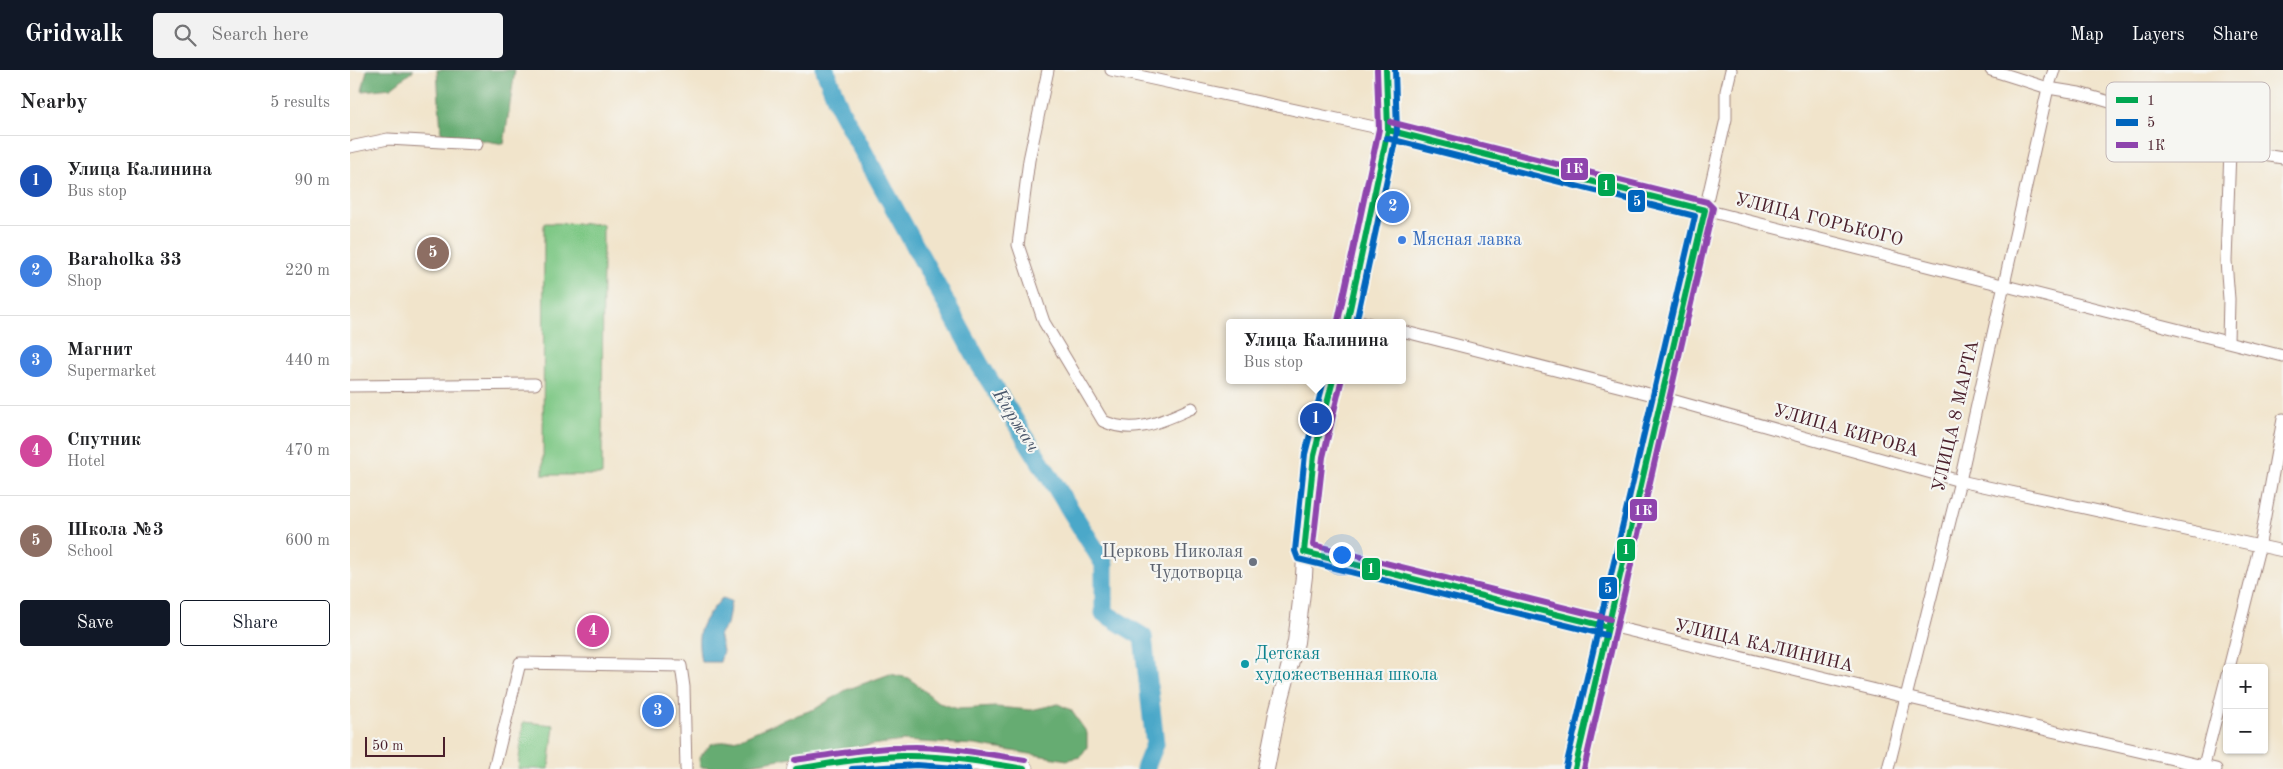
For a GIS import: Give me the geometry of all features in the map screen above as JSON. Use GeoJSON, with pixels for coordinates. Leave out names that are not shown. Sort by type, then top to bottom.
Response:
{"type":"FeatureCollection","features":[{"type":"Feature","properties":{"kind":"main road"},"geometry":{"type":"LineString","coordinates":[[796,769],[844,760],[903,756],[972,760],[1024,769]]}},
{"type":"Feature","properties":{"kind":"street"},"geometry":{"type":"LineString","coordinates":[[1048,70],[1029,160],[1018,245],[1044,322],[1103,421],[1130,428],[1150,426],[1192,408]]}},
{"type":"Feature","properties":{"kind":"street","name":"УЛИЦА ГОРЬКОГО"},"geometry":{"type":"LineString","coordinates":[[1111,70],[1388,130],[2283,356]]}},
{"type":"Feature","properties":{"kind":"street"},"geometry":{"type":"LineString","coordinates":[[1347,319],[1388,130],[1386,70]]}},
{"type":"Feature","properties":{"kind":"street"},"geometry":{"type":"LineString","coordinates":[[1574,769],[1726,120],[1726,91],[1731,70]]}},
{"type":"Feature","properties":{"kind":"street"},"geometry":{"type":"LineString","coordinates":[[1991,70],[2048,88],[2079,93],[2106,101]]}},
{"type":"Feature","properties":{"kind":"street","name":"УЛИЦА 8 МАРТА"},"geometry":{"type":"LineString","coordinates":[[1888,769],[1960,481],[2048,88],[2054,70]]}},
{"type":"Feature","properties":{"kind":"street"},"geometry":{"type":"LineString","coordinates":[[350,147],[388,139],[477,144]]}},
{"type":"Feature","properties":{"kind":"street"},"geometry":{"type":"LineString","coordinates":[[2270,156],[2283,158]]}},
{"type":"Feature","properties":{"kind":"street"},"geometry":{"type":"LineString","coordinates":[[2228,341],[2229,299],[2226,260],[2230,162]]}},
{"type":"Feature","properties":{"kind":"street","name":"УЛИЦА КИРОВА"},"geometry":{"type":"LineString","coordinates":[[1406,332],[1661,397],[1960,481],[2259,548],[2283,551]]}},
{"type":"Feature","properties":{"kind":"street"},"geometry":{"type":"LineString","coordinates":[[350,386],[535,384]]}},
{"type":"Feature","properties":{"kind":"street"},"geometry":{"type":"LineString","coordinates":[[1266,769],[1277,713],[1296,642],[1304,576],[1304,552],[1314,455],[1332,384]]}},
{"type":"Feature","properties":{"kind":"street"},"geometry":{"type":"LineString","coordinates":[[2229,664],[2259,548],[2283,419]]}},
{"type":"Feature","properties":{"kind":"street","name":"УЛИЦА КАЛИНИНА"},"geometry":{"type":"LineString","coordinates":[[1304,552],[2203,768],[2216,769]]}},
{"type":"Feature","properties":{"kind":"street"},"geometry":{"type":"LineString","coordinates":[[494,769],[520,663],[681,666],[684,687],[686,769]]}},
{"type":"Feature","properties":{"kind":"street"},"geometry":{"type":"LineString","coordinates":[[2203,768],[2223,690]]}},
{"type":"Feature","properties":{"kind":"green space"},"geometry":{"type":"Polygon","coordinates":[[[367,70],[414,70],[391,88],[362,91],[367,70]]]}},
{"type":"Feature","properties":{"kind":"green space"},"geometry":{"type":"Polygon","coordinates":[[[437,70],[515,70],[504,144],[441,133],[437,70]]]}},
{"type":"Feature","properties":{"kind":"green space"},"geometry":{"type":"Polygon","coordinates":[[[544,223],[603,224],[602,475],[543,475],[544,223]]]}},
{"type":"Feature","properties":{"kind":"green space"},"geometry":{"type":"Polygon","coordinates":[[[890,674],[909,678],[939,703],[958,709],[996,707],[1031,710],[1058,704],[1071,710],[1087,733],[1087,747],[1080,757],[1067,760],[975,745],[903,741],[838,749],[722,769],[700,767],[699,758],[711,744],[738,739],[780,721],[815,709],[846,690],[890,674]]]}},
{"type":"Feature","properties":{"kind":"green space"},"geometry":{"type":"Polygon","coordinates":[[[523,722],[554,725],[549,769],[518,769],[523,722]]]}},
{"type":"Feature","properties":{"kind":"water"},"geometry":{"type":"Polygon","coordinates":[[[722,598],[731,601],[727,625],[719,634],[723,651],[720,662],[701,662],[699,634],[701,627],[722,598]]]}},
{"type":"Feature","properties":{"kind":"waterway","name":"Киржач"},"geometry":{"type":"LineString","coordinates":[[825,70],[840,109],[980,365],[1104,564],[1104,613],[1143,637],[1155,744],[1145,769]]}},
{"type":"Feature","properties":{"kind":"transit line","name":"1К"},"geometry":{"type":"LineString","coordinates":[[1338,319],[1379,129],[1377,70]]}},
{"type":"Feature","properties":{"kind":"transit line","name":"1"},"geometry":{"type":"LineString","coordinates":[[1348,319],[1388,130],[1386,70]]}},
{"type":"Feature","properties":{"kind":"transit line","name":"5"},"geometry":{"type":"LineString","coordinates":[[1357,319],[1397,132],[1395,70]]}},
{"type":"Feature","properties":{"kind":"transit line","name":"1К"},"geometry":{"type":"LineString","coordinates":[[1390,122],[1707,202],[1713,208],[1584,769]]}},
{"type":"Feature","properties":{"kind":"transit line","name":"1"},"geometry":{"type":"LineString","coordinates":[[1388,130],[1705,210],[1575,769]]}},
{"type":"Feature","properties":{"kind":"transit line","name":"5"},"geometry":{"type":"LineString","coordinates":[[1386,138],[1695,216],[1566,767]]}},
{"type":"Feature","properties":{"kind":"transit line","name":"5"},"geometry":{"type":"LineString","coordinates":[[1323,384],[1305,454],[1295,551],[1298,559],[1606,635]]}},
{"type":"Feature","properties":{"kind":"transit line","name":"1"},"geometry":{"type":"LineString","coordinates":[[1332,384],[1314,455],[1304,552],[1608,627]]}},
{"type":"Feature","properties":{"kind":"transit line","name":"1К"},"geometry":{"type":"LineString","coordinates":[[1341,384],[1323,457],[1313,545],[1610,619]]}},
{"type":"Feature","properties":{"kind":"transit line","name":"1К"},"geometry":{"type":"LineString","coordinates":[[795,760],[901,747],[957,750],[1025,760]]}},
{"type":"Feature","properties":{"kind":"transit line","name":"1"},"geometry":{"type":"LineString","coordinates":[[796,769],[862,759],[917,756],[963,760],[1024,769]]}},
{"type":"Feature","properties":{"kind":"transit line","name":"5"},"geometry":{"type":"LineString","coordinates":[[852,769],[917,765],[968,769]]}},
{"type":"Feature","properties":{"kind":"place","name":"Baraholka 33"},"geometry":{"type":"Point","coordinates":[1393,207]}},
{"type":"Feature","properties":{"kind":"place","name":"Мясная лавка"},"geometry":{"type":"Point","coordinates":[1402,240]}},
{"type":"Feature","properties":{"kind":"place","name":"Школа №3"},"geometry":{"type":"Point","coordinates":[433,253]}},
{"type":"Feature","properties":{"kind":"place","name":"Улица Калинина"},"geometry":{"type":"Point","coordinates":[1316,419]}},
{"type":"Feature","properties":{"kind":"place","name":"Церковь Николая Чудотворца"},"geometry":{"type":"Point","coordinates":[1253,562]}},
{"type":"Feature","properties":{"kind":"place","name":"Спутник"},"geometry":{"type":"Point","coordinates":[593,631]}},
{"type":"Feature","properties":{"kind":"place","name":"Детская художественная школа"},"geometry":{"type":"Point","coordinates":[1245,664]}},
{"type":"Feature","properties":{"kind":"place","name":"Магнит"},"geometry":{"type":"Point","coordinates":[658,711]}}]}
